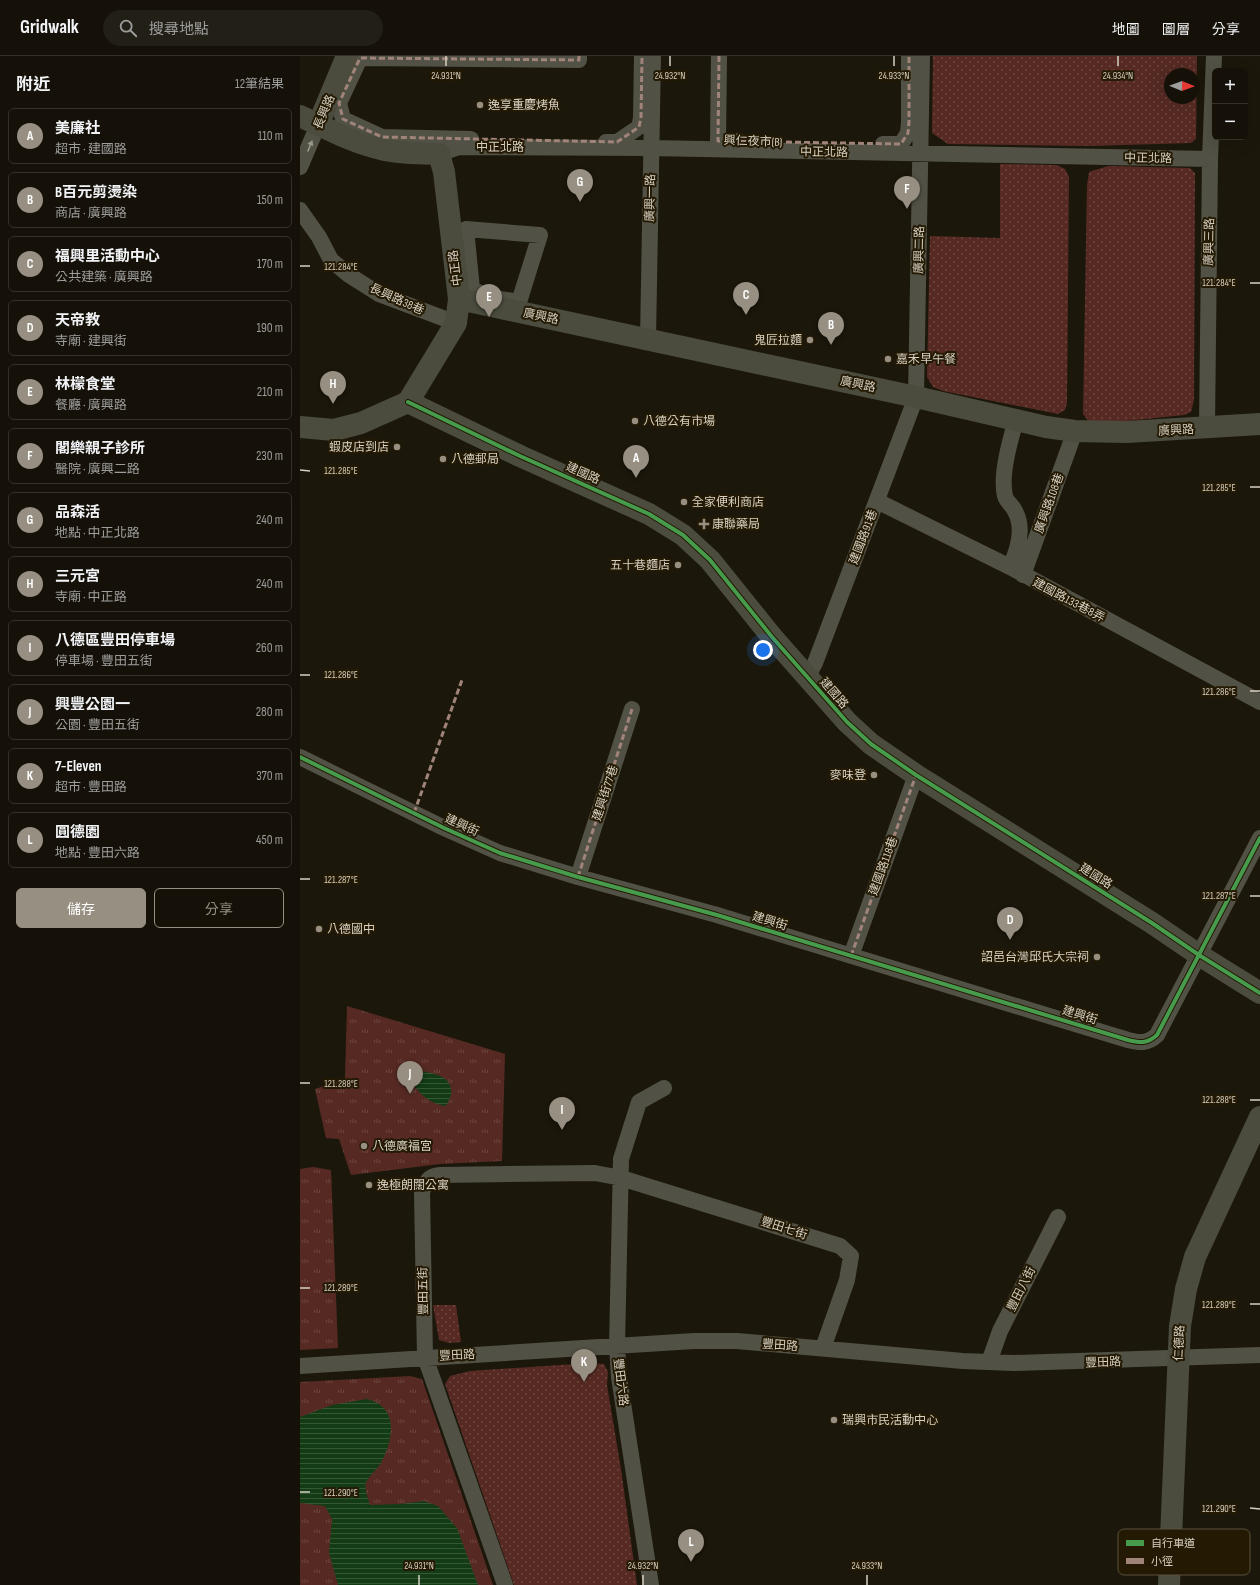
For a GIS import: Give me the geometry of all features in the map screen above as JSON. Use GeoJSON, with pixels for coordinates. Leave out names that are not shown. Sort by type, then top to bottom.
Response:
{"type":"FeatureCollection","features":[{"type":"Feature","properties":{"kind":"street","name":"長興路"},"geometry":{"type":"LineString","coordinates":[[300,168],[309,120],[347,56]]}},
{"type":"Feature","properties":{"kind":"street"},"geometry":{"type":"LineString","coordinates":[[579,56],[579,60],[360,58],[339,103],[343,119],[382,137],[617,142],[639,127],[641,118],[642,56]]}},
{"type":"Feature","properties":{"kind":"street","name":"廣興一路"},"geometry":{"type":"LineString","coordinates":[[648,339],[653,56]]}},
{"type":"Feature","properties":{"kind":"street","name":"興仁夜市(B)"},"geometry":{"type":"LineString","coordinates":[[720,56],[718,141],[901,144],[908,132],[909,122],[909,56]]}},
{"type":"Feature","properties":{"kind":"street","name":"廣興二路"},"geometry":{"type":"LineString","coordinates":[[916,397],[922,56]]}},
{"type":"Feature","properties":{"kind":"street","name":"廣興三路"},"geometry":{"type":"LineString","coordinates":[[1207,428],[1210,159],[1214,56]]}},
{"type":"Feature","properties":{"kind":"street"},"geometry":{"type":"LineString","coordinates":[[309,120],[380,149],[400,152],[439,154]]}},
{"type":"Feature","properties":{"kind":"street","name":"中正北路"},"geometry":{"type":"LineString","coordinates":[[439,154],[460,147],[651,148],[1210,159]]}},
{"type":"Feature","properties":{"kind":"street","name":"中正路"},"geometry":{"type":"LineString","coordinates":[[408,402],[456,323],[459,298],[444,172],[439,154]]}},
{"type":"Feature","properties":{"kind":"street","name":"長興路38巷"},"geometry":{"type":"LineString","coordinates":[[300,210],[319,237],[331,260],[350,275],[379,294],[456,323]]}},
{"type":"Feature","properties":{"kind":"street"},"geometry":{"type":"LineString","coordinates":[[466,229],[540,235],[520,302],[488,297],[472,288],[466,229]]}},
{"type":"Feature","properties":{"kind":"street","name":"廣興路"},"geometry":{"type":"LineString","coordinates":[[459,298],[1016,420],[1075,431],[1127,432],[1260,424]]}},
{"type":"Feature","properties":{"kind":"street","name":"建國路91巷"},"geometry":{"type":"LineString","coordinates":[[807,677],[815,663],[916,397]]}},
{"type":"Feature","properties":{"kind":"street"},"geometry":{"type":"LineString","coordinates":[[300,427],[334,430],[360,423],[408,402]]}},
{"type":"Feature","properties":{"kind":"street","name":"建國路"},"geometry":{"type":"LineString","coordinates":[[408,402],[520,456],[649,514],[683,534],[710,560],[772,637],[847,722],[871,744],[916,775],[1152,923],[1199,955],[1260,993]]}},
{"type":"Feature","properties":{"kind":"street"},"geometry":{"type":"LineString","coordinates":[[1016,420],[1008,445],[1005,497],[1016,512],[1021,527],[1016,571]]}},
{"type":"Feature","properties":{"kind":"street","name":"廣興路108巷"},"geometry":{"type":"LineString","coordinates":[[1016,571],[1075,431]]}},
{"type":"Feature","properties":{"kind":"street","name":"建國路133巷8弄"},"geometry":{"type":"LineString","coordinates":[[877,500],[1016,571],[1260,702]]}},
{"type":"Feature","properties":{"kind":"street","name":"建興街77巷"},"geometry":{"type":"LineString","coordinates":[[578,877],[632,709]]}},
{"type":"Feature","properties":{"kind":"street","name":"建興街"},"geometry":{"type":"LineString","coordinates":[[300,757],[444,828],[500,853],[578,877],[717,915],[1128,1040],[1144,1043],[1149,1042],[1157,1035],[1260,838]]}},
{"type":"Feature","properties":{"kind":"street","name":"建國路118巷"},"geometry":{"type":"LineString","coordinates":[[851,956],[916,775]]}},
{"type":"Feature","properties":{"kind":"street","name":"豐田六路"},"geometry":{"type":"LineString","coordinates":[[651,1585],[620,1376],[617,1346],[621,1159],[639,1102],[664,1088]]}},
{"type":"Feature","properties":{"kind":"street","name":"仁德路"},"geometry":{"type":"LineString","coordinates":[[1171,1529],[1180,1326],[1186,1289],[1195,1258],[1260,1117]]}},
{"type":"Feature","properties":{"kind":"street","name":"豐田五街"},"geometry":{"type":"LineString","coordinates":[[505,1585],[425,1357],[422,1192],[426,1181],[433,1176],[440,1175],[595,1173],[621,1178]]}},
{"type":"Feature","properties":{"kind":"street","name":"豐田七街"},"geometry":{"type":"LineString","coordinates":[[621,1178],[801,1234],[846,1250],[851,1256],[847,1280],[822,1348]]}},
{"type":"Feature","properties":{"kind":"street","name":"豐田八街"},"geometry":{"type":"LineString","coordinates":[[989,1362],[1000,1331],[1058,1218]]}},
{"type":"Feature","properties":{"kind":"street","name":"豐田路"},"geometry":{"type":"LineString","coordinates":[[300,1366],[617,1346],[737,1341],[963,1362],[1051,1363],[1260,1355]]}},
{"type":"Feature","properties":{"kind":"street","name":"仁德路"},"geometry":{"type":"LineString","coordinates":[[1169,1575],[1169,1585]]}},
{"type":"Feature","properties":{"kind":"green space"},"geometry":{"type":"Polygon","coordinates":[[[933,56],[1197,56],[1197,68],[1164,68],[1164,104],[1196,104],[1196,139],[1191,143],[1089,146],[948,144],[932,133],[933,56]]]}},
{"type":"Feature","properties":{"kind":"green space"},"geometry":{"type":"Polygon","coordinates":[[[1000,164],[1056,165],[1065,169],[1069,177],[1067,403],[1065,410],[1058,414],[943,391],[933,387],[927,377],[930,236],[1000,238],[1000,164]]]}},
{"type":"Feature","properties":{"kind":"green space"},"geometry":{"type":"Polygon","coordinates":[[[1108,166],[1190,168],[1195,173],[1194,400],[1191,412],[1184,415],[1098,424],[1089,422],[1083,414],[1087,185],[1089,172],[1108,166]]]}},
{"type":"Feature","properties":{"kind":"green space"},"geometry":{"type":"Polygon","coordinates":[[[347,1006],[505,1054],[502,1161],[440,1164],[351,1175],[339,1139],[326,1138],[315,1089],[345,1079],[347,1006]]]}},
{"type":"Feature","properties":{"kind":"green space"},"geometry":{"type":"Polygon","coordinates":[[[313,1167],[331,1170],[338,1348],[300,1350],[300,1169],[313,1167]]]}},
{"type":"Feature","properties":{"kind":"green space"},"geometry":{"type":"Polygon","coordinates":[[[433,1305],[456,1305],[461,1342],[449,1343],[439,1340],[433,1305]]]}},
{"type":"Feature","properties":{"kind":"green space"},"geometry":{"type":"Polygon","coordinates":[[[590,1363],[604,1364],[608,1372],[607,1385],[621,1469],[637,1585],[514,1585],[445,1384],[450,1376],[470,1371],[590,1363]]]}},
{"type":"Feature","properties":{"kind":"green space"},"geometry":{"type":"Polygon","coordinates":[[[410,1376],[422,1379],[493,1585],[300,1585],[300,1382],[410,1376]]]}},
{"type":"Feature","properties":{"kind":"shaded area"},"geometry":{"type":"Polygon","coordinates":[[[407,1071],[434,1073],[442,1076],[448,1081],[451,1087],[451,1096],[446,1106],[439,1105],[427,1099],[417,1089],[407,1071]]]}},
{"type":"Feature","properties":{"kind":"shaded area"},"geometry":{"type":"Polygon","coordinates":[[[367,1399],[378,1403],[385,1409],[391,1425],[391,1435],[385,1454],[381,1463],[366,1483],[366,1491],[370,1505],[401,1504],[424,1501],[438,1506],[457,1528],[478,1585],[338,1585],[329,1553],[332,1519],[325,1506],[300,1503],[300,1417],[332,1405],[367,1399]]]}},
{"type":"Feature","properties":{"kind":"marked path"},"geometry":{"type":"LineString","coordinates":[[579,56],[579,60],[360,58],[339,103],[343,119],[382,137],[617,142],[639,127],[641,118],[642,56]]}},
{"type":"Feature","properties":{"kind":"marked path"},"geometry":{"type":"LineString","coordinates":[[719,56],[718,141],[901,144],[908,133],[909,56]]}},
{"type":"Feature","properties":{"kind":"marked path"},"geometry":{"type":"LineString","coordinates":[[414,813],[462,680]]}},
{"type":"Feature","properties":{"kind":"marked path"},"geometry":{"type":"LineString","coordinates":[[578,877],[632,709]]}},
{"type":"Feature","properties":{"kind":"marked path"},"geometry":{"type":"LineString","coordinates":[[851,956],[916,775]]}},
{"type":"Feature","properties":{"kind":"cycle path"},"geometry":{"type":"LineString","coordinates":[[408,402],[520,456],[649,514],[683,535],[710,560],[772,637],[847,722],[871,744],[916,775],[1152,923],[1199,955],[1260,993]]}},
{"type":"Feature","properties":{"kind":"cycle path"},"geometry":{"type":"LineString","coordinates":[[300,757],[444,828],[500,853],[578,877],[717,915],[1128,1040],[1140,1042],[1150,1040],[1157,1035],[1260,838]]}},
{"type":"Feature","properties":{"kind":"place","name":"逸享重慶烤魚"},"geometry":{"type":"Point","coordinates":[480,105]}},
{"type":"Feature","properties":{"kind":"place","name":"品森活"},"geometry":{"type":"Point","coordinates":[580,202]}},
{"type":"Feature","properties":{"kind":"place","name":"閣樂親子診所"},"geometry":{"type":"Point","coordinates":[907,209]}},
{"type":"Feature","properties":{"kind":"place","name":"福興里活動中心"},"geometry":{"type":"Point","coordinates":[746,315]}},
{"type":"Feature","properties":{"kind":"place","name":"林檬食堂"},"geometry":{"type":"Point","coordinates":[489,317]}},
{"type":"Feature","properties":{"kind":"place","name":"鬼匠拉麵"},"geometry":{"type":"Point","coordinates":[810,340]}},
{"type":"Feature","properties":{"kind":"place","name":"B百元剪燙染"},"geometry":{"type":"Point","coordinates":[831,345]}},
{"type":"Feature","properties":{"kind":"place","name":"嘉禾早午餐"},"geometry":{"type":"Point","coordinates":[888,359]}},
{"type":"Feature","properties":{"kind":"place","name":"三元宮"},"geometry":{"type":"Point","coordinates":[333,404]}},
{"type":"Feature","properties":{"kind":"place","name":"八德公有市場"},"geometry":{"type":"Point","coordinates":[635,421]}},
{"type":"Feature","properties":{"kind":"place","name":"蝦皮店到店"},"geometry":{"type":"Point","coordinates":[397,447]}},
{"type":"Feature","properties":{"kind":"place","name":"八德郵局"},"geometry":{"type":"Point","coordinates":[443,459]}},
{"type":"Feature","properties":{"kind":"place","name":"美廉社"},"geometry":{"type":"Point","coordinates":[636,478]}},
{"type":"Feature","properties":{"kind":"place","name":"全家便利商店"},"geometry":{"type":"Point","coordinates":[684,502]}},
{"type":"Feature","properties":{"kind":"place","name":"康聯藥局"},"geometry":{"type":"Point","coordinates":[704,524]}},
{"type":"Feature","properties":{"kind":"place","name":"五十巷麵店"},"geometry":{"type":"Point","coordinates":[678,565]}},
{"type":"Feature","properties":{"kind":"place","name":"麥味登"},"geometry":{"type":"Point","coordinates":[874,775]}},
{"type":"Feature","properties":{"kind":"place","name":"八德國中"},"geometry":{"type":"Point","coordinates":[319,929]}},
{"type":"Feature","properties":{"kind":"place","name":"天帝教"},"geometry":{"type":"Point","coordinates":[1010,940]}},
{"type":"Feature","properties":{"kind":"place","name":"詔邑台灣邱氏大宗祠"},"geometry":{"type":"Point","coordinates":[1097,957]}},
{"type":"Feature","properties":{"kind":"place","name":"興豐公園一"},"geometry":{"type":"Point","coordinates":[410,1094]}},
{"type":"Feature","properties":{"kind":"place","name":"八德區豐田停車場"},"geometry":{"type":"Point","coordinates":[562,1130]}},
{"type":"Feature","properties":{"kind":"place","name":"八德廣福宮"},"geometry":{"type":"Point","coordinates":[364,1146]}},
{"type":"Feature","properties":{"kind":"place","name":"逸極朗闊公寓"},"geometry":{"type":"Point","coordinates":[369,1185]}},
{"type":"Feature","properties":{"kind":"place","name":"7-Eleven"},"geometry":{"type":"Point","coordinates":[584,1382]}},
{"type":"Feature","properties":{"kind":"place","name":"瑞興市民活動中心"},"geometry":{"type":"Point","coordinates":[834,1420]}},
{"type":"Feature","properties":{"kind":"place","name":"圓德園"},"geometry":{"type":"Point","coordinates":[691,1562]}}]}
